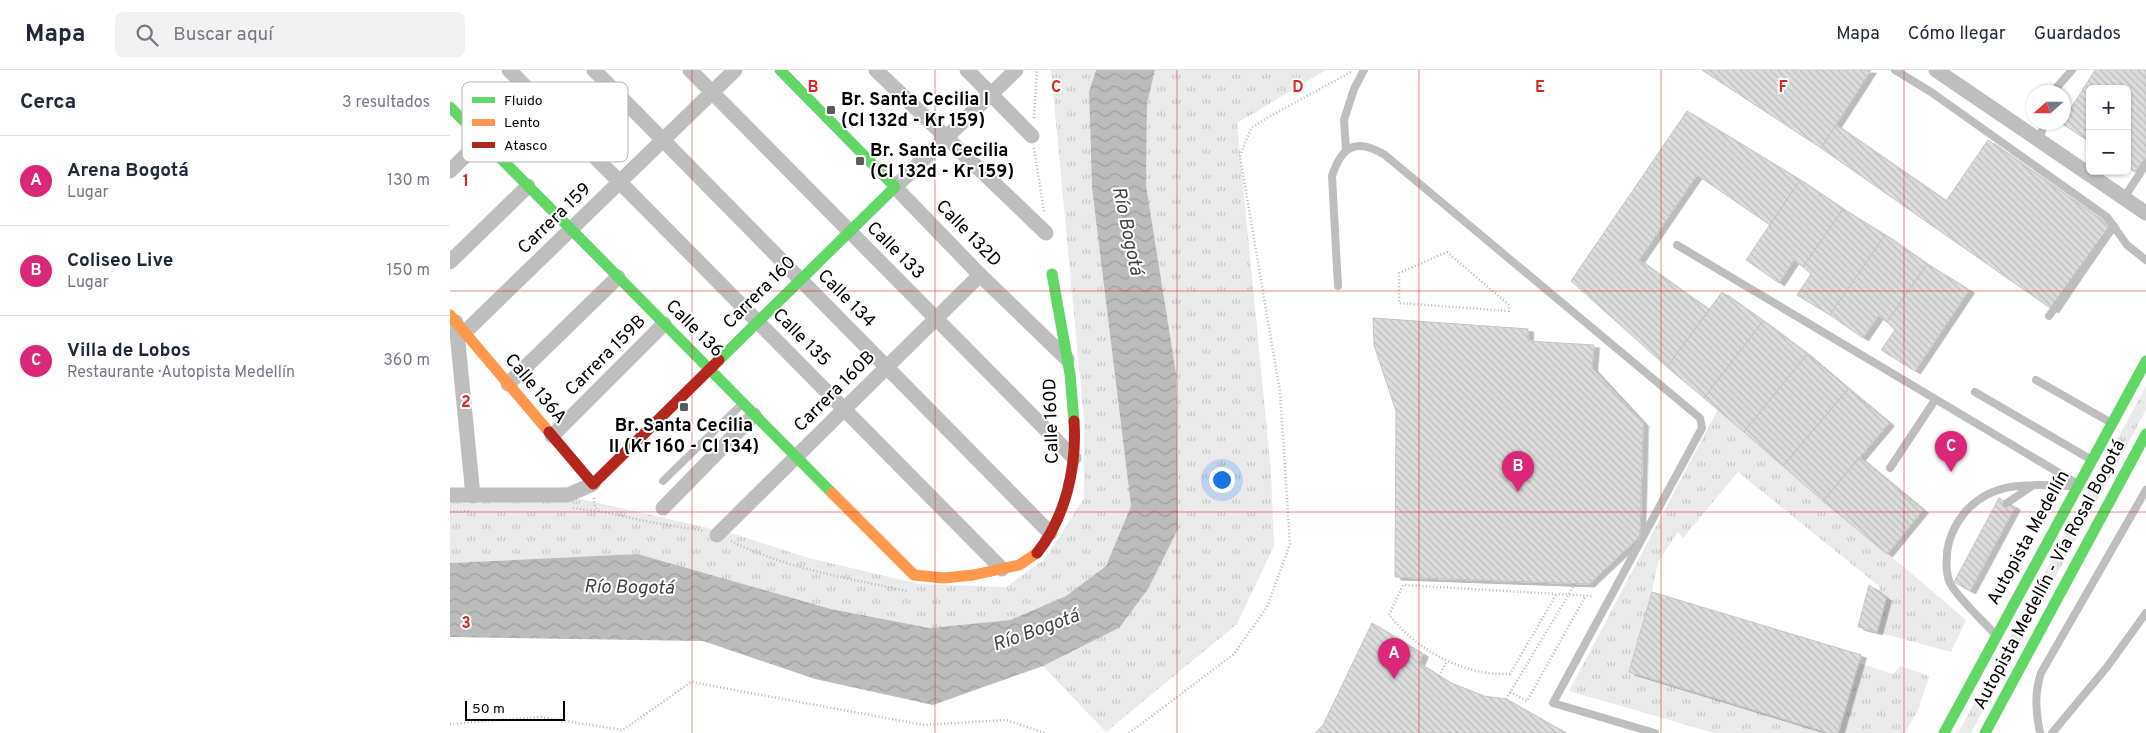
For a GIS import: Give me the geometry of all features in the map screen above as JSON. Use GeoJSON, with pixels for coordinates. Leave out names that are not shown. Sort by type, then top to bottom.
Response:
{"type":"FeatureCollection","features":[{"type":"Feature","properties":{"kind":"main road","name":"Calle 132D"},"geometry":{"type":"LineString","coordinates":[[780,70],[895,186]]}},
{"type":"Feature","properties":{"kind":"main road","name":"Calle 136"},"geometry":{"type":"LineString","coordinates":[[450,107],[462,119]]}},
{"type":"Feature","properties":{"kind":"main road","name":"Calle 136"},"geometry":{"type":"LineString","coordinates":[[505,162],[914,575]]}},
{"type":"Feature","properties":{"kind":"main road","name":"Carrera 160"},"geometry":{"type":"LineString","coordinates":[[593,484],[895,186]]}},
{"type":"Feature","properties":{"kind":"main road","name":"Calle 160D"},"geometry":{"type":"LineString","coordinates":[[914,575],[932,579],[953,578],[1024,564],[1040,548],[1050,533],[1072,475],[1074,458],[1073,412],[1067,360],[1052,274]]}},
{"type":"Feature","properties":{"kind":"main road","name":"Calle 136A"},"geometry":{"type":"LineString","coordinates":[[455,323],[593,484]]}},
{"type":"Feature","properties":{"kind":"main road","name":"Autopista Medellín"},"geometry":{"type":"LineString","coordinates":[[1944,733],[2146,360]]}},
{"type":"Feature","properties":{"kind":"main road","name":"Autopista Medellín - Vía Rosal Bogotá"},"geometry":{"type":"LineString","coordinates":[[1984,733],[2146,434]]}},
{"type":"Feature","properties":{"kind":"street","name":"Calle 135"},"geometry":{"type":"LineString","coordinates":[[509,70],[521,82]]}},
{"type":"Feature","properties":{"kind":"street","name":"Calle 134"},"geometry":{"type":"LineString","coordinates":[[594,70],[606,82]]}},
{"type":"Feature","properties":{"kind":"street","name":"Calle 133"},"geometry":{"type":"LineString","coordinates":[[690,70],[1074,458]]}},
{"type":"Feature","properties":{"kind":"street","name":"Carrera 159"},"geometry":{"type":"LineString","coordinates":[[455,323],[571,229],[736,70]]}},
{"type":"Feature","properties":{"kind":"street"},"geometry":{"type":"LineString","coordinates":[[876,70],[1046,233]]}},
{"type":"Feature","properties":{"kind":"street"},"geometry":{"type":"LineString","coordinates":[[967,70],[1032,136]]}},
{"type":"Feature","properties":{"kind":"street","name":"Carrera 160"},"geometry":{"type":"LineString","coordinates":[[895,186],[1016,70]]}},
{"type":"Feature","properties":{"kind":"street"},"geometry":{"type":"LineString","coordinates":[[1936,70],[2146,213]]}},
{"type":"Feature","properties":{"kind":"street","name":"Calle 134"},"geometry":{"type":"LineString","coordinates":[[628,104],[1050,533]]}},
{"type":"Feature","properties":{"kind":"street"},"geometry":{"type":"LineString","coordinates":[[450,171],[462,159]]}},
{"type":"Feature","properties":{"kind":"street","name":"Calle 135"},"geometry":{"type":"LineString","coordinates":[[600,162],[1002,569]]}},
{"type":"Feature","properties":{"kind":"street"},"geometry":{"type":"LineString","coordinates":[[450,262],[528,186]]}},
{"type":"Feature","properties":{"kind":"street","name":"Calle 132D"},"geometry":{"type":"LineString","coordinates":[[895,186],[980,275],[1067,360]]}},
{"type":"Feature","properties":{"kind":"street","name":"Carrera 160B"},"geometry":{"type":"LineString","coordinates":[[717,535],[980,275]]}},
{"type":"Feature","properties":{"kind":"street"},"geometry":{"type":"LineString","coordinates":[[508,384],[618,277]]}},
{"type":"Feature","properties":{"kind":"street"},"geometry":{"type":"LineString","coordinates":[[455,323],[472,496]]}},
{"type":"Feature","properties":{"kind":"street","name":"Carrera 159B"},"geometry":{"type":"LineString","coordinates":[[552,436],[664,324]]}},
{"type":"Feature","properties":{"kind":"street"},"geometry":{"type":"LineString","coordinates":[[663,508],[754,415]]}},
{"type":"Feature","properties":{"kind":"street","name":"Carrera 160"},"geometry":{"type":"LineString","coordinates":[[450,496],[568,495],[593,484]]}},
{"type":"Feature","properties":{"kind":"lane"},"geometry":{"type":"LineString","coordinates":[[1346,150],[1344,120],[1354,89],[1364,70]]}},
{"type":"Feature","properties":{"kind":"lane"},"geometry":{"type":"LineString","coordinates":[[1895,70],[1931,92],[2107,217],[2127,246],[2146,260]]}},
{"type":"Feature","properties":{"kind":"lane"},"geometry":{"type":"LineString","coordinates":[[2060,85],[2072,70]]}},
{"type":"Feature","properties":{"kind":"lane"},"geometry":{"type":"LineString","coordinates":[[2039,140],[2042,130]]}},
{"type":"Feature","properties":{"kind":"lane"},"geometry":{"type":"LineString","coordinates":[[1338,286],[1332,176],[1337,160],[1346,150],[1356,146],[1371,146],[1700,418],[1702,428],[1553,703],[1655,733]]}},
{"type":"Feature","properties":{"kind":"lane"},"geometry":{"type":"LineString","coordinates":[[2124,198],[2146,164]]}},
{"type":"Feature","properties":{"kind":"lane"},"geometry":{"type":"LineString","coordinates":[[2050,316],[2114,226]]}},
{"type":"Feature","properties":{"kind":"lane"},"geometry":{"type":"LineString","coordinates":[[1677,246],[2077,485]]}},
{"type":"Feature","properties":{"kind":"lane"},"geometry":{"type":"LineString","coordinates":[[2036,380],[2112,423]]}},
{"type":"Feature","properties":{"kind":"lane"},"geometry":{"type":"LineString","coordinates":[[1975,392],[2091,460]]}},
{"type":"Feature","properties":{"kind":"lane"},"geometry":{"type":"LineString","coordinates":[[1890,468],[1934,400]]}},
{"type":"Feature","properties":{"kind":"lane"},"geometry":{"type":"LineString","coordinates":[[663,481],[743,404]]}},
{"type":"Feature","properties":{"kind":"lane"},"geometry":{"type":"LineString","coordinates":[[1996,635],[1950,583],[1947,548],[1951,533],[1976,500],[1990,491],[2006,487],[2034,485],[2077,485]]}},
{"type":"Feature","properties":{"kind":"lane"},"geometry":{"type":"LineString","coordinates":[[2007,503],[2034,485]]}},
{"type":"Feature","properties":{"kind":"lane"},"geometry":{"type":"LineString","coordinates":[[2040,733],[2036,708],[2036,690],[2041,673],[2146,490]]}},
{"type":"Feature","properties":{"kind":"lane"},"geometry":{"type":"LineString","coordinates":[[1962,586],[1962,597]]}},
{"type":"Feature","properties":{"kind":"lane"},"geometry":{"type":"LineString","coordinates":[[2052,733],[2107,667],[2146,613]]}},
{"type":"Feature","properties":{"kind":"path"},"geometry":{"type":"LineString","coordinates":[[1037,70],[1032,136],[1046,233]]}},
{"type":"Feature","properties":{"kind":"path"},"geometry":{"type":"LineString","coordinates":[[1129,733],[1234,654],[1267,607],[1290,544],[1280,392],[1240,156],[1251,128],[1355,70]]}},
{"type":"Feature","properties":{"kind":"path"},"geometry":{"type":"LineString","coordinates":[[1447,252],[1509,305],[1508,313],[1399,303],[1399,273],[1447,252]]}},
{"type":"Feature","properties":{"kind":"path"},"geometry":{"type":"LineString","coordinates":[[593,484],[595,507],[598,511],[650,522],[700,529],[758,555],[799,568],[909,591]]}},
{"type":"Feature","properties":{"kind":"path"},"geometry":{"type":"LineString","coordinates":[[1506,699],[1575,584]]}},
{"type":"Feature","properties":{"kind":"path"},"geometry":{"type":"LineString","coordinates":[[1556,595],[1510,674],[1495,675],[1479,672],[1447,661],[1399,628],[1389,615],[1403,585],[1592,596]]}},
{"type":"Feature","properties":{"kind":"path"},"geometry":{"type":"LineString","coordinates":[[1510,692],[1527,701],[1586,596]]}},
{"type":"Feature","properties":{"kind":"path"},"geometry":{"type":"LineString","coordinates":[[1439,676],[1447,661]]}},
{"type":"Feature","properties":{"kind":"path"},"geometry":{"type":"LineString","coordinates":[[450,724],[540,717],[623,730],[691,682],[924,725],[1006,720],[1045,733]]}},
{"type":"Feature","properties":{"kind":"green space"},"geometry":{"type":"Polygon","coordinates":[[[1051,70],[1096,70],[1089,93],[1092,188],[1131,506],[1106,566],[1066,596],[1010,620],[930,628],[831,609],[638,554],[450,563],[450,501],[581,499],[734,534],[809,558],[919,584],[1006,587],[1045,559],[1084,498],[1084,420],[1051,70]]]}},
{"type":"Feature","properties":{"kind":"green space"},"geometry":{"type":"Polygon","coordinates":[[[1155,70],[1326,70],[1237,123],[1271,472],[1274,546],[1237,624],[1106,732],[1043,666],[1119,628],[1176,373],[1146,185],[1147,104],[1155,70]]]}},
{"type":"Feature","properties":{"kind":"green space"},"geometry":{"type":"Polygon","coordinates":[[[2146,386],[2146,410],[1971,733],[1958,733],[2146,386]]]}},
{"type":"Feature","properties":{"kind":"green space"},"geometry":{"type":"Polygon","coordinates":[[[1718,409],[1966,620],[1951,652],[1877,632],[1886,598],[1878,592],[1880,587],[1738,472],[1683,538],[1678,532],[1658,562],[1652,592],[1629,672],[1829,733],[1714,733],[1569,691],[1718,409]]]}},
{"type":"Feature","properties":{"kind":"green space"},"geometry":{"type":"Polygon","coordinates":[[[1859,663],[1893,674],[1900,666],[1929,676],[1919,708],[1905,733],[1833,733],[1859,663]]]}},
{"type":"Feature","properties":{"kind":"water","name":"Río Bogotá"},"geometry":{"type":"Polygon","coordinates":[[[1096,70],[1155,70],[1147,104],[1146,185],[1176,373],[1178,529],[1148,589],[1119,628],[1043,666],[933,705],[815,679],[703,641],[450,637],[450,563],[638,554],[831,609],[930,628],[1010,620],[1066,596],[1106,566],[1131,506],[1092,188],[1089,92],[1096,70]]]}},
{"type":"Feature","properties":{"kind":"building"},"geometry":{"type":"Polygon","coordinates":[[[1702,70],[1871,70],[1821,148],[1702,70]]]}},
{"type":"Feature","properties":{"kind":"building"},"geometry":{"type":"Polygon","coordinates":[[[2095,70],[2146,70],[2146,156],[2135,172],[2131,170],[2131,85],[2086,85],[2086,139],[2071,130],[2071,108],[2095,70]]]}},
{"type":"Feature","properties":{"kind":"building"},"geometry":{"type":"Polygon","coordinates":[[[1687,111],[1800,180],[1770,225],[1697,175],[1639,260],[1709,310],[1667,367],[1571,281],[1687,111]]]}},
{"type":"Feature","properties":{"kind":"building"},"geometry":{"type":"Polygon","coordinates":[[[1836,125],[1946,201],[1988,140],[2110,226],[2053,310],[1821,148],[1836,125]]]}},
{"type":"Feature","properties":{"kind":"building"},"geometry":{"type":"Polygon","coordinates":[[[1800,180],[1843,209],[1803,267],[1794,260],[1779,283],[1746,260],[1800,180]]]}},
{"type":"Feature","properties":{"kind":"building"},"geometry":{"type":"Polygon","coordinates":[[[1843,209],[1885,235],[1830,315],[1797,295],[1811,274],[1803,267],[1843,209]]]}},
{"type":"Feature","properties":{"kind":"building"},"geometry":{"type":"Polygon","coordinates":[[[1885,235],[1927,264],[1887,322],[1878,316],[1863,338],[1830,315],[1885,235]]]}},
{"type":"Feature","properties":{"kind":"building"},"geometry":{"type":"Polygon","coordinates":[[[1927,264],[1969,290],[1915,371],[1881,350],[1895,330],[1887,322],[1927,264]]]}},
{"type":"Feature","properties":{"kind":"building"},"geometry":{"type":"Polygon","coordinates":[[[1722,292],[1763,321],[1704,398],[1667,367],[1722,292]]]}},
{"type":"Feature","properties":{"kind":"building"},"geometry":{"type":"Polygon","coordinates":[[[1373,318],[1528,329],[1528,341],[1594,345],[1592,368],[1643,423],[1640,536],[1589,584],[1395,577],[1396,411],[1374,345],[1373,318]]]}},
{"type":"Feature","properties":{"kind":"building"},"geometry":{"type":"Polygon","coordinates":[[[1763,321],[1807,354],[1744,432],[1704,398],[1763,321]]]}},
{"type":"Feature","properties":{"kind":"building"},"geometry":{"type":"Polygon","coordinates":[[[1807,354],[1848,389],[1783,466],[1744,432],[1807,354]]]}},
{"type":"Feature","properties":{"kind":"building"},"geometry":{"type":"Polygon","coordinates":[[[1848,389],[1889,423],[1823,501],[1783,466],[1848,389]]]}},
{"type":"Feature","properties":{"kind":"building"},"geometry":{"type":"Polygon","coordinates":[[[1859,457],[1923,510],[1887,554],[1823,501],[1859,457]]]}},
{"type":"Feature","properties":{"kind":"building"},"geometry":{"type":"Polygon","coordinates":[[[1999,498],[2015,507],[1970,591],[1954,582],[1999,498]]]}},
{"type":"Feature","properties":{"kind":"building"},"geometry":{"type":"Polygon","coordinates":[[[1869,585],[1886,598],[1877,632],[1858,627],[1869,585]]]}},
{"type":"Feature","properties":{"kind":"building"},"geometry":{"type":"Polygon","coordinates":[[[1652,592],[1861,655],[1838,733],[1829,733],[1629,672],[1652,592]]]}},
{"type":"Feature","properties":{"kind":"building"},"geometry":{"type":"Polygon","coordinates":[[[1372,623],[1423,654],[1419,663],[1449,682],[1484,696],[1506,699],[1566,733],[1315,733],[1323,725],[1372,623]]]}},
{"type":"Feature","properties":{"kind":"traffic: fast"},"geometry":{"type":"LineString","coordinates":[[719,360],[895,187],[780,70]]}},
{"type":"Feature","properties":{"kind":"traffic: fast"},"geometry":{"type":"LineString","coordinates":[[450,107],[462,119]]}},
{"type":"Feature","properties":{"kind":"traffic: fast"},"geometry":{"type":"LineString","coordinates":[[504,162],[832,493]]}},
{"type":"Feature","properties":{"kind":"traffic: fast"},"geometry":{"type":"LineString","coordinates":[[1052,274],[1070,374],[1074,421]]}},
{"type":"Feature","properties":{"kind":"traffic: fast"},"geometry":{"type":"LineString","coordinates":[[1944,733],[2146,361]]}},
{"type":"Feature","properties":{"kind":"traffic: fast"},"geometry":{"type":"LineString","coordinates":[[1985,733],[2146,434]]}},
{"type":"Feature","properties":{"kind":"traffic: slow"},"geometry":{"type":"LineString","coordinates":[[450,315],[549,432]]}},
{"type":"Feature","properties":{"kind":"traffic: slow"},"geometry":{"type":"LineString","coordinates":[[832,493],[914,575],[944,578],[973,575],[1019,565],[1037,553]]}},
{"type":"Feature","properties":{"kind":"traffic: jam"},"geometry":{"type":"LineString","coordinates":[[549,432],[593,484],[719,360]]}},
{"type":"Feature","properties":{"kind":"traffic: jam"},"geometry":{"type":"LineString","coordinates":[[1037,553],[1055,524],[1068,490],[1074,456],[1074,421]]}},
{"type":"Feature","properties":{"kind":"place","name":"Br. Santa Cecilia I (Cl 132d - Kr 159)"},"geometry":{"type":"Point","coordinates":[831,110]}},
{"type":"Feature","properties":{"kind":"place","name":"Br. Santa Cecilia (Cl 132d - Kr 159)"},"geometry":{"type":"Point","coordinates":[860,161]}},
{"type":"Feature","properties":{"kind":"place","name":"Br. Santa Cecilia II (Kr 160 - Cl 134)"},"geometry":{"type":"Point","coordinates":[684,407]}},
{"type":"Feature","properties":{"kind":"place","name":"Villa de Lobos"},"geometry":{"type":"Point","coordinates":[1951,472]}},
{"type":"Feature","properties":{"kind":"place","name":"Coliseo Live"},"geometry":{"type":"Point","coordinates":[1518,492]}},
{"type":"Feature","properties":{"kind":"place","name":"Arena Bogotá"},"geometry":{"type":"Point","coordinates":[1394,679]}}]}
